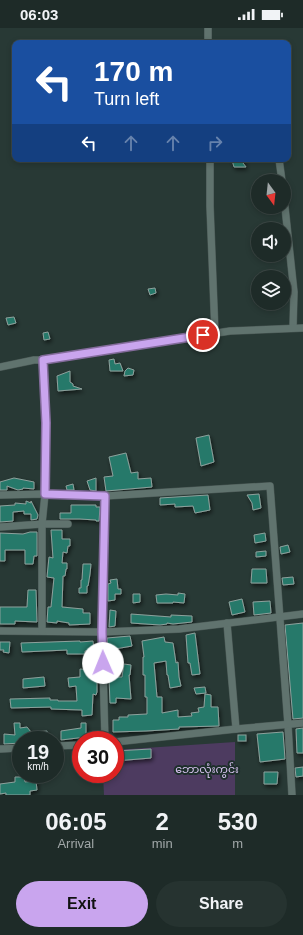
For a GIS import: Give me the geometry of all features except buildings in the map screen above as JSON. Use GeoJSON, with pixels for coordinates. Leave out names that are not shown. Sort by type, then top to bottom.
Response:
{"type":"FeatureCollection","features":[{"type":"Feature","properties":{"kind":"street"},"geometry":{"type":"LineString","coordinates":[[208,28],[208,40]]}},
{"type":"Feature","properties":{"kind":"street"},"geometry":{"type":"LineString","coordinates":[[210,162],[210,214],[215,333]]}},
{"type":"Feature","properties":{"kind":"street"},"geometry":{"type":"LineString","coordinates":[[279,162],[281,174]]}},
{"type":"Feature","properties":{"kind":"street"},"geometry":{"type":"LineString","coordinates":[[286,214],[294,292],[293,328]]}},
{"type":"Feature","properties":{"kind":"street"},"geometry":{"type":"LineString","coordinates":[[0,367],[34,360],[43,360],[230,331],[303,328]]}},
{"type":"Feature","properties":{"kind":"street"},"geometry":{"type":"LineString","coordinates":[[42,631],[42,524],[45,494],[46,423],[43,360]]}},
{"type":"Feature","properties":{"kind":"street"},"geometry":{"type":"LineString","coordinates":[[0,495],[45,494],[105,496],[270,486],[292,795]]}},
{"type":"Feature","properties":{"kind":"street"},"geometry":{"type":"LineString","coordinates":[[104,731],[102,632],[105,496]]}},
{"type":"Feature","properties":{"kind":"street"},"geometry":{"type":"LineString","coordinates":[[0,527],[68,524]]}},
{"type":"Feature","properties":{"kind":"street"},"geometry":{"type":"LineString","coordinates":[[0,631],[102,632],[179,629],[280,618],[303,614]]}},
{"type":"Feature","properties":{"kind":"street"},"geometry":{"type":"LineString","coordinates":[[227,623],[236,729]]}},
{"type":"Feature","properties":{"kind":"street"},"geometry":{"type":"LineString","coordinates":[[124,741],[303,723]]}},
{"type":"Feature","properties":{"kind":"street"},"geometry":{"type":"LineString","coordinates":[[0,749],[12,748]]}},
{"type":"Feature","properties":{"kind":"green space","name":"ဘောလုံးကွင်း"},"geometry":{"type":"Polygon","coordinates":[[[235,742],[235,795],[104,795],[103,783],[124,783],[124,749],[235,742]]]}},
{"type":"Feature","properties":{"kind":"route"},"geometry":{"type":"LineString","coordinates":[[103,663],[102,632],[105,496],[45,494],[46,423],[43,360],[203,335]]}}]}
